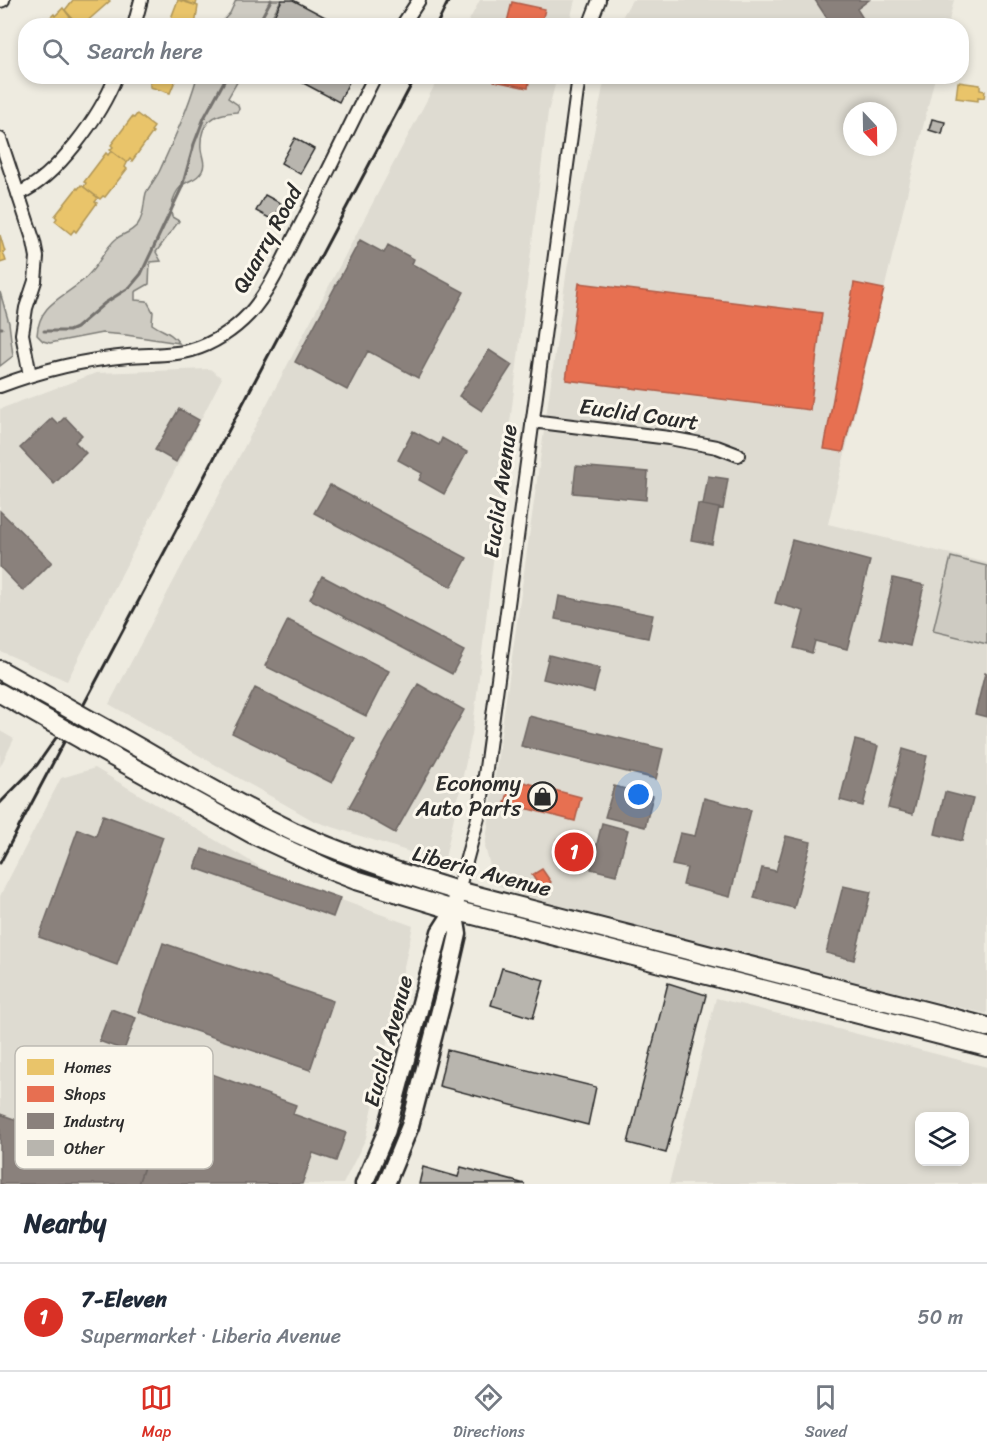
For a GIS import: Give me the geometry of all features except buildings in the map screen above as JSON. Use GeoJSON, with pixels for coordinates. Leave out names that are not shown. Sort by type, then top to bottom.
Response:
{"type":"FeatureCollection","features":[{"type":"Feature","properties":{"kind":"highway","name":"Liberia Avenue"},"geometry":{"type":"LineString","coordinates":[[0,670],[249,809],[295,832],[386,868],[458,891],[987,1027]]}},
{"type":"Feature","properties":{"kind":"highway","name":"Liberia Avenue"},"geometry":{"type":"LineString","coordinates":[[0,693],[253,834],[333,871],[413,899],[987,1047]]}},
{"type":"Feature","properties":{"kind":"main road","name":"Euclid Avenue"},"geometry":{"type":"LineString","coordinates":[[364,1184],[387,1130],[440,932],[454,910],[458,891]]}},
{"type":"Feature","properties":{"kind":"main road","name":"Euclid Avenue"},"geometry":{"type":"LineString","coordinates":[[386,1184],[410,1126],[444,995],[458,934],[454,910]]}},
{"type":"Feature","properties":{"kind":"street"},"geometry":{"type":"LineString","coordinates":[[136,18],[141,0]]}},
{"type":"Feature","properties":{"kind":"street"},"geometry":{"type":"LineString","coordinates":[[407,18],[419,0]]}},
{"type":"Feature","properties":{"kind":"street"},"geometry":{"type":"LineString","coordinates":[[592,18],[599,0]]}},
{"type":"Feature","properties":{"kind":"street"},"geometry":{"type":"LineString","coordinates":[[18,194],[39,182],[72,146],[109,94],[113,84]]}},
{"type":"Feature","properties":{"kind":"street","name":"Quarry Road"},"geometry":{"type":"LineString","coordinates":[[0,386],[75,363],[194,350],[210,343],[242,321],[260,300],[279,266],[371,84]]}},
{"type":"Feature","properties":{"kind":"street","name":"Euclid Avenue"},"geometry":{"type":"LineString","coordinates":[[458,891],[481,805],[578,84]]}},
{"type":"Feature","properties":{"kind":"street"},"geometry":{"type":"LineString","coordinates":[[0,139],[37,257],[35,281],[26,308],[22,334],[30,375]]}},
{"type":"Feature","properties":{"kind":"street","name":"Euclid Court"},"geometry":{"type":"LineString","coordinates":[[532,421],[669,438],[717,447],[738,455]]}},
{"type":"Feature","properties":{"kind":"shaded area"},"geometry":{"type":"Polygon","coordinates":[[[236,0],[281,0],[271,18],[225,18],[236,0]]]}},
{"type":"Feature","properties":{"kind":"shaded area"},"geometry":{"type":"Polygon","coordinates":[[[480,0],[575,0],[571,18],[470,18],[480,0]]]}},
{"type":"Feature","properties":{"kind":"shaded area"},"geometry":{"type":"Polygon","coordinates":[[[632,0],[954,0],[950,18],[622,18],[632,0]]]}},
{"type":"Feature","properties":{"kind":"shaded area"},"geometry":{"type":"Polygon","coordinates":[[[195,84],[236,84],[228,98],[238,105],[239,109],[237,112],[214,118],[205,127],[201,140],[204,163],[202,171],[196,178],[181,187],[175,195],[172,217],[179,221],[156,252],[161,261],[150,262],[149,284],[135,292],[135,300],[147,301],[153,312],[152,324],[179,343],[102,333],[50,343],[43,341],[37,335],[44,313],[83,280],[112,242],[138,224],[143,213],[146,193],[159,173],[195,84]]]}},
{"type":"Feature","properties":{"kind":"shaded area"},"geometry":{"type":"Polygon","coordinates":[[[435,84],[555,84],[548,112],[472,734],[444,863],[314,821],[109,704],[435,84]]]}},
{"type":"Feature","properties":{"kind":"shaded area"},"geometry":{"type":"Polygon","coordinates":[[[604,84],[933,84],[828,524],[987,563],[987,1014],[552,909],[495,884],[485,847],[567,269],[604,84]]]}},
{"type":"Feature","properties":{"kind":"shaded area"},"geometry":{"type":"Polygon","coordinates":[[[0,292],[9,323],[13,356],[0,366],[0,292]]]}},
{"type":"Feature","properties":{"kind":"shaded area"},"geometry":{"type":"Polygon","coordinates":[[[210,369],[222,378],[67,681],[0,651],[0,409],[96,373],[210,369]]]}},
{"type":"Feature","properties":{"kind":"shaded area"},"geometry":{"type":"Polygon","coordinates":[[[951,557],[987,566],[987,644],[933,631],[951,557]]]}},
{"type":"Feature","properties":{"kind":"shaded area"},"geometry":{"type":"Polygon","coordinates":[[[0,731],[14,739],[0,767],[0,731]]]}},
{"type":"Feature","properties":{"kind":"shaded area"},"geometry":{"type":"Polygon","coordinates":[[[95,768],[275,876],[413,926],[366,1138],[343,1184],[0,1184],[0,896],[61,778],[95,768]]]}},
{"type":"Feature","properties":{"kind":"shaded area"},"geometry":{"type":"Polygon","coordinates":[[[716,998],[987,1067],[987,1184],[669,1184],[716,998]]]}},
{"type":"Feature","properties":{"kind":"waterway"},"geometry":{"type":"LineString","coordinates":[[261,18],[271,0]]}},
{"type":"Feature","properties":{"kind":"waterway"},"geometry":{"type":"LineString","coordinates":[[44,331],[69,331],[76,328],[105,303],[130,287],[141,274],[182,187],[204,118],[223,84]]}},
{"type":"Feature","properties":{"kind":"railway"},"geometry":{"type":"LineString","coordinates":[[440,18],[449,0]]}},
{"type":"Feature","properties":{"kind":"railway"},"geometry":{"type":"LineString","coordinates":[[0,863],[412,84]]}},
{"type":"Feature","properties":{"kind":"railway"},"geometry":{"type":"LineString","coordinates":[[0,803],[37,765],[65,725]]}},
{"type":"Feature","properties":{"kind":"place","name":"Economy Auto Parts"},"geometry":{"type":"Point","coordinates":[542,796]}},
{"type":"Feature","properties":{"kind":"place","name":"7-Eleven"},"geometry":{"type":"Point","coordinates":[574,852]}}]}
